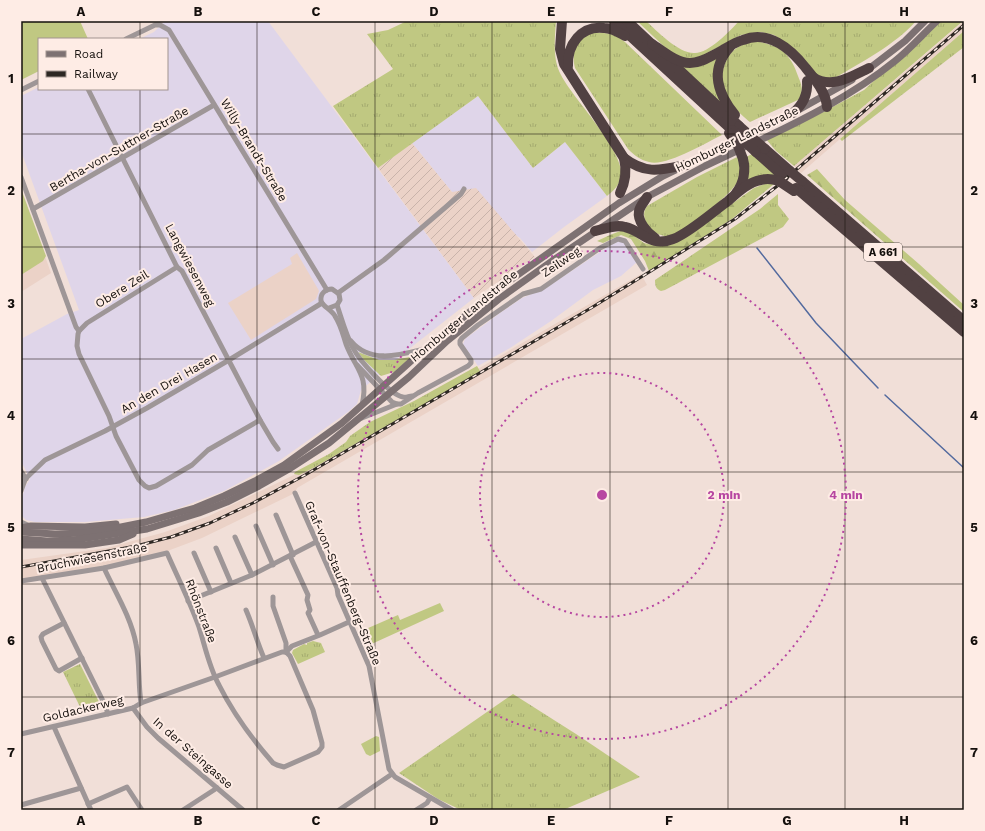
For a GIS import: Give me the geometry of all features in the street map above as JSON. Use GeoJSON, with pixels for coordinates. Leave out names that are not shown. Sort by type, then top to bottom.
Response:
{"type":"FeatureCollection","features":[{"type":"Feature","properties":{"kind":"highway"},"geometry":{"type":"LineString","coordinates":[[562,21],[560,49],[564,64],[624,158],[626,172],[620,193]]}},
{"type":"Feature","properties":{"kind":"highway","name":"A 661"},"geometry":{"type":"LineString","coordinates":[[614,21],[714,114],[752,138],[761,151]]}},
{"type":"Feature","properties":{"kind":"highway","name":"A 661"},"geometry":{"type":"LineString","coordinates":[[627,21],[652,44],[735,128],[761,151],[784,176],[964,321]]}},
{"type":"Feature","properties":{"kind":"highway"},"geometry":{"type":"LineString","coordinates":[[570,74],[568,59],[572,44],[582,33],[589,29],[612,29],[642,46]]}},
{"type":"Feature","properties":{"kind":"highway"},"geometry":{"type":"LineString","coordinates":[[652,44],[678,61],[691,63],[708,58],[742,40],[759,37],[776,41],[790,52],[824,101]]}},
{"type":"Feature","properties":{"kind":"highway","name":"A 661"},"geometry":{"type":"LineString","coordinates":[[734,44],[722,60],[718,73],[718,86],[735,128]]}},
{"type":"Feature","properties":{"kind":"highway"},"geometry":{"type":"LineString","coordinates":[[810,79],[834,83],[869,68]]}},
{"type":"Feature","properties":{"kind":"highway"},"geometry":{"type":"LineString","coordinates":[[794,113],[804,102],[810,79]]}},
{"type":"Feature","properties":{"kind":"highway"},"geometry":{"type":"LineString","coordinates":[[735,128],[738,146],[743,158],[744,175],[741,185],[735,194]]}},
{"type":"Feature","properties":{"kind":"highway"},"geometry":{"type":"LineString","coordinates":[[624,158],[641,168],[655,170],[686,165]]}},
{"type":"Feature","properties":{"kind":"highway"},"geometry":{"type":"LineString","coordinates":[[595,232],[609,227],[625,227],[648,239],[667,241],[680,236],[735,194],[757,181],[784,176],[797,187]]}},
{"type":"Feature","properties":{"kind":"highway","name":"A 661"},"geometry":{"type":"LineString","coordinates":[[797,187],[964,332]]}},
{"type":"Feature","properties":{"kind":"highway"},"geometry":{"type":"LineString","coordinates":[[647,197],[639,211],[640,220],[650,234],[662,241]]}},
{"type":"Feature","properties":{"kind":"main road","name":"Homburger Landstraße"},"geometry":{"type":"LineString","coordinates":[[22,541],[74,540],[146,526],[199,513],[227,502],[289,470],[320,450],[360,419],[409,377],[447,341],[499,299],[647,197],[705,166],[773,134],[824,101],[905,41],[926,21]]}},
{"type":"Feature","properties":{"kind":"main road","name":"Homburger Landstraße"},"geometry":{"type":"LineString","coordinates":[[30,529],[55,534],[85,533],[116,528],[146,526],[195,508],[255,481],[284,464],[310,446],[362,406],[425,349],[495,291],[598,217],[641,189],[686,165],[794,113],[861,85],[895,61],[937,21]]}},
{"type":"Feature","properties":{"kind":"main road"},"geometry":{"type":"LineString","coordinates":[[598,217],[620,193]]}},
{"type":"Feature","properties":{"kind":"main road"},"geometry":{"type":"LineString","coordinates":[[21,528],[30,529]]}},
{"type":"Feature","properties":{"kind":"main road"},"geometry":{"type":"LineString","coordinates":[[21,532],[30,529]]}},
{"type":"Feature","properties":{"kind":"street","name":"Willy-Brandt-Straße"},"geometry":{"type":"LineString","coordinates":[[128,38],[154,25],[166,27],[170,31],[327,290]]}},
{"type":"Feature","properties":{"kind":"street"},"geometry":{"type":"LineString","coordinates":[[21,90],[38,82]]}},
{"type":"Feature","properties":{"kind":"street","name":"Langwiesenweg"},"geometry":{"type":"LineString","coordinates":[[89,90],[178,267],[182,271],[260,420],[278,449]]}},
{"type":"Feature","properties":{"kind":"street","name":"Bertha-von-Suttner-Straße"},"geometry":{"type":"LineString","coordinates":[[33,209],[214,105]]}},
{"type":"Feature","properties":{"kind":"street"},"geometry":{"type":"LineString","coordinates":[[21,177],[79,331],[77,338],[79,354],[116,436],[139,480],[149,488],[156,486],[192,465],[208,450],[260,420]]}},
{"type":"Feature","properties":{"kind":"street"},"geometry":{"type":"LineString","coordinates":[[338,293],[384,260],[461,194],[464,189]]}},
{"type":"Feature","properties":{"kind":"street","name":"Zeilweg"},"geometry":{"type":"LineString","coordinates":[[360,419],[406,401],[468,366],[471,363],[471,360],[460,344],[462,338],[523,294],[540,289],[605,244],[618,239],[624,241],[642,269]]}},
{"type":"Feature","properties":{"kind":"street","name":"Obere Zeil"},"geometry":{"type":"LineString","coordinates":[[79,331],[87,323],[178,267]]}},
{"type":"Feature","properties":{"kind":"street"},"geometry":{"type":"LineString","coordinates":[[329,308],[337,305],[340,300],[338,293],[332,289],[327,290],[322,294],[322,303],[329,308],[337,320],[357,365],[365,389],[362,406]]}},
{"type":"Feature","properties":{"kind":"street","name":"An den Drei Hasen"},"geometry":{"type":"LineString","coordinates":[[21,490],[23,481],[45,460],[113,427],[229,360],[322,303]]}},
{"type":"Feature","properties":{"kind":"street"},"geometry":{"type":"LineString","coordinates":[[337,305],[348,337],[358,357],[382,387]]}},
{"type":"Feature","properties":{"kind":"street"},"geometry":{"type":"LineString","coordinates":[[348,337],[358,348],[375,355],[388,357],[400,356],[425,349]]}},
{"type":"Feature","properties":{"kind":"street"},"geometry":{"type":"LineString","coordinates":[[357,365],[389,393],[402,397],[413,396]]}},
{"type":"Feature","properties":{"kind":"street"},"geometry":{"type":"LineString","coordinates":[[389,393],[392,402],[398,404]]}},
{"type":"Feature","properties":{"kind":"street"},"geometry":{"type":"LineString","coordinates":[[21,471],[23,481]]}},
{"type":"Feature","properties":{"kind":"street","name":"Graf-von-Stauffenberg-Straße"},"geometry":{"type":"LineString","coordinates":[[295,493],[337,588],[338,595],[349,622],[370,666],[385,751],[389,769],[392,774]]}},
{"type":"Feature","properties":{"kind":"street"},"geometry":{"type":"LineString","coordinates":[[276,515],[308,595],[307,600],[310,610],[308,613],[318,635]]}},
{"type":"Feature","properties":{"kind":"street"},"geometry":{"type":"LineString","coordinates":[[21,522],[30,529]]}},
{"type":"Feature","properties":{"kind":"street"},"geometry":{"type":"LineString","coordinates":[[256,526],[273,565]]}},
{"type":"Feature","properties":{"kind":"street"},"geometry":{"type":"LineString","coordinates":[[236,536],[252,575]]}},
{"type":"Feature","properties":{"kind":"street"},"geometry":{"type":"LineString","coordinates":[[188,601],[252,575],[316,542]]}},
{"type":"Feature","properties":{"kind":"street"},"geometry":{"type":"LineString","coordinates":[[216,548],[232,583]]}},
{"type":"Feature","properties":{"kind":"street","name":"Bruchwiesenstraße"},"geometry":{"type":"LineString","coordinates":[[21,581],[104,568],[167,553]]}},
{"type":"Feature","properties":{"kind":"street","name":"Rhönstraße"},"geometry":{"type":"LineString","coordinates":[[167,553],[198,626],[215,677],[233,711],[253,739],[273,763],[284,767],[318,752],[322,747],[310,703],[290,656],[286,652]]}},
{"type":"Feature","properties":{"kind":"street"},"geometry":{"type":"LineString","coordinates":[[194,553],[211,592]]}},
{"type":"Feature","properties":{"kind":"street"},"geometry":{"type":"LineString","coordinates":[[104,568],[135,638],[141,703]]}},
{"type":"Feature","properties":{"kind":"street"},"geometry":{"type":"LineString","coordinates":[[42,578],[105,705],[108,714]]}},
{"type":"Feature","properties":{"kind":"street"},"geometry":{"type":"LineString","coordinates":[[273,597],[273,606],[286,643],[286,652]]}},
{"type":"Feature","properties":{"kind":"street"},"geometry":{"type":"LineString","coordinates":[[246,610],[264,658]]}},
{"type":"Feature","properties":{"kind":"street","name":"Goldackerweg"},"geometry":{"type":"LineString","coordinates":[[21,734],[133,708],[141,703],[264,658],[286,652],[290,647],[349,622]]}},
{"type":"Feature","properties":{"kind":"street"},"geometry":{"type":"LineString","coordinates":[[64,623],[43,634],[41,637],[56,669],[59,671],[82,658]]}},
{"type":"Feature","properties":{"kind":"street","name":"In der Steingasse"},"geometry":{"type":"LineString","coordinates":[[133,708],[147,727],[158,738],[243,810]]}},
{"type":"Feature","properties":{"kind":"street"},"geometry":{"type":"LineString","coordinates":[[54,727],[91,810]]}},
{"type":"Feature","properties":{"kind":"street"},"geometry":{"type":"LineString","coordinates":[[339,810],[392,774],[452,810]]}},
{"type":"Feature","properties":{"kind":"street"},"geometry":{"type":"LineString","coordinates":[[88,804],[127,787],[142,810]]}},
{"type":"Feature","properties":{"kind":"street"},"geometry":{"type":"LineString","coordinates":[[21,804],[81,788]]}},
{"type":"Feature","properties":{"kind":"street"},"geometry":{"type":"LineString","coordinates":[[183,810],[217,788]]}},
{"type":"Feature","properties":{"kind":"street"},"geometry":{"type":"LineString","coordinates":[[416,810],[427,803],[430,798]]}},
{"type":"Feature","properties":{"kind":"shaded area"},"geometry":{"type":"Polygon","coordinates":[[[165,21],[268,21],[474,298],[409,349],[361,390],[357,404],[348,412],[279,461],[224,491],[174,510],[144,517],[85,522],[35,522],[26,520],[21,515],[21,502],[25,487],[30,479],[21,461],[21,339],[67,314],[79,310],[21,151],[21,96],[38,88],[38,90],[168,90],[168,38],[141,38],[154,32],[165,21]]]}},
{"type":"Feature","properties":{"kind":"shaded area"},"geometry":{"type":"Polygon","coordinates":[[[964,21],[964,31],[801,173],[794,166],[964,21]]]}},
{"type":"Feature","properties":{"kind":"shaded area"},"geometry":{"type":"Polygon","coordinates":[[[478,96],[533,168],[565,142],[607,196],[532,252],[520,238],[452,192],[412,143],[478,96]]]}},
{"type":"Feature","properties":{"kind":"shaded area"},"geometry":{"type":"Polygon","coordinates":[[[412,143],[452,192],[476,188],[535,257],[474,298],[378,168],[412,143]]]}},
{"type":"Feature","properties":{"kind":"shaded area"},"geometry":{"type":"Polygon","coordinates":[[[21,189],[51,273],[21,292],[21,189]]]}},
{"type":"Feature","properties":{"kind":"shaded area"},"geometry":{"type":"Polygon","coordinates":[[[621,240],[624,242],[637,262],[621,276],[593,290],[551,321],[510,348],[478,366],[463,344],[465,339],[522,298],[546,288],[612,244],[621,240]]]}},
{"type":"Feature","properties":{"kind":"shaded area"},"geometry":{"type":"Polygon","coordinates":[[[297,253],[319,291],[316,299],[251,340],[228,303],[292,264],[290,258],[297,253]]]}},
{"type":"Feature","properties":{"kind":"shaded area"},"geometry":{"type":"Polygon","coordinates":[[[641,274],[647,285],[297,488],[295,493],[202,538],[170,550],[167,553],[104,568],[21,581],[21,560],[107,548],[165,532],[209,516],[302,471],[641,274]]]}},
{"type":"Feature","properties":{"kind":"green space"},"geometry":{"type":"Polygon","coordinates":[[[21,21],[80,21],[88,38],[38,38],[38,72],[21,80],[21,21]]]}},
{"type":"Feature","properties":{"kind":"green space"},"geometry":{"type":"Polygon","coordinates":[[[407,21],[556,21],[555,55],[558,69],[567,85],[607,140],[615,154],[620,166],[621,177],[616,188],[607,196],[565,142],[533,168],[478,96],[378,168],[333,106],[393,69],[367,34],[388,30],[407,21]]]}},
{"type":"Feature","properties":{"kind":"green space"},"geometry":{"type":"Polygon","coordinates":[[[637,21],[646,21],[675,46],[682,50],[695,53],[701,52],[713,46],[739,21],[916,21],[908,30],[888,46],[833,79],[818,76],[783,41],[774,35],[761,32],[741,35],[692,61],[671,53],[637,21]]]}},
{"type":"Feature","properties":{"kind":"green space"},"geometry":{"type":"Polygon","coordinates":[[[938,21],[963,21],[794,166],[776,151],[766,139],[827,110],[864,90],[938,21]]]}},
{"type":"Feature","properties":{"kind":"green space"},"geometry":{"type":"Polygon","coordinates":[[[964,31],[964,47],[842,141],[840,139],[964,31]]]}},
{"type":"Feature","properties":{"kind":"green space"},"geometry":{"type":"Polygon","coordinates":[[[592,32],[614,34],[625,42],[722,135],[686,153],[665,161],[656,163],[649,162],[635,155],[628,149],[575,68],[574,51],[582,39],[592,32]]]}},
{"type":"Feature","properties":{"kind":"green space"},"geometry":{"type":"Polygon","coordinates":[[[753,41],[769,44],[782,50],[787,55],[795,67],[802,90],[800,99],[750,122],[736,109],[723,93],[720,81],[724,66],[732,52],[738,47],[753,41]]]}},
{"type":"Feature","properties":{"kind":"green space"},"geometry":{"type":"Polygon","coordinates":[[[724,52],[721,103],[678,65],[724,52]]]}},
{"type":"Feature","properties":{"kind":"green space"},"geometry":{"type":"Polygon","coordinates":[[[752,154],[779,177],[753,180],[745,179],[746,157],[752,154]]]}},
{"type":"Feature","properties":{"kind":"green space"},"geometry":{"type":"Polygon","coordinates":[[[737,157],[740,169],[738,181],[727,195],[706,213],[676,234],[669,236],[658,234],[649,227],[644,216],[644,211],[647,206],[697,177],[737,157]]]}},
{"type":"Feature","properties":{"kind":"green space"},"geometry":{"type":"Polygon","coordinates":[[[817,169],[845,200],[964,305],[964,312],[807,175],[817,169]]]}},
{"type":"Feature","properties":{"kind":"green space"},"geometry":{"type":"Polygon","coordinates":[[[767,183],[774,184],[732,219],[649,271],[645,261],[631,239],[621,235],[603,243],[597,241],[623,230],[629,232],[644,243],[657,246],[712,218],[754,188],[767,183]]]}},
{"type":"Feature","properties":{"kind":"green space"},"geometry":{"type":"Polygon","coordinates":[[[21,189],[46,256],[43,261],[21,275],[21,189]]]}},
{"type":"Feature","properties":{"kind":"green space"},"geometry":{"type":"Polygon","coordinates":[[[778,194],[778,205],[789,219],[783,227],[665,290],[661,291],[657,288],[655,280],[760,209],[778,194]]]}},
{"type":"Feature","properties":{"kind":"green space"},"geometry":{"type":"Polygon","coordinates":[[[358,352],[379,360],[410,358],[394,372],[381,376],[364,360],[358,352]]]}},
{"type":"Feature","properties":{"kind":"green space"},"geometry":{"type":"Polygon","coordinates":[[[477,366],[480,371],[468,379],[315,467],[299,475],[294,474],[295,472],[329,454],[346,442],[350,436],[370,422],[414,401],[477,366]]]}},
{"type":"Feature","properties":{"kind":"green space"},"geometry":{"type":"Polygon","coordinates":[[[440,603],[444,611],[365,647],[359,632],[398,615],[400,620],[440,603]]]}},
{"type":"Feature","properties":{"kind":"green space"},"geometry":{"type":"Polygon","coordinates":[[[313,641],[321,643],[325,652],[298,664],[292,653],[293,650],[313,641]]]}},
{"type":"Feature","properties":{"kind":"green space"},"geometry":{"type":"Polygon","coordinates":[[[80,664],[99,702],[96,707],[81,709],[63,672],[80,664]]]}},
{"type":"Feature","properties":{"kind":"green space"},"geometry":{"type":"Polygon","coordinates":[[[513,694],[640,777],[563,810],[461,810],[438,799],[399,773],[513,694]]]}},
{"type":"Feature","properties":{"kind":"green space"},"geometry":{"type":"Polygon","coordinates":[[[376,736],[379,737],[380,751],[370,756],[366,754],[361,744],[376,736]]]}},
{"type":"Feature","properties":{"kind":"waterway"},"geometry":{"type":"LineString","coordinates":[[757,248],[816,323],[878,388]]}},
{"type":"Feature","properties":{"kind":"waterway"},"geometry":{"type":"LineString","coordinates":[[885,395],[964,468]]}},
{"type":"Feature","properties":{"kind":"railway"},"geometry":{"type":"LineString","coordinates":[[21,567],[136,546],[171,537],[210,523],[253,503],[305,475],[591,308],[735,219],[776,187],[964,25]]}}]}
